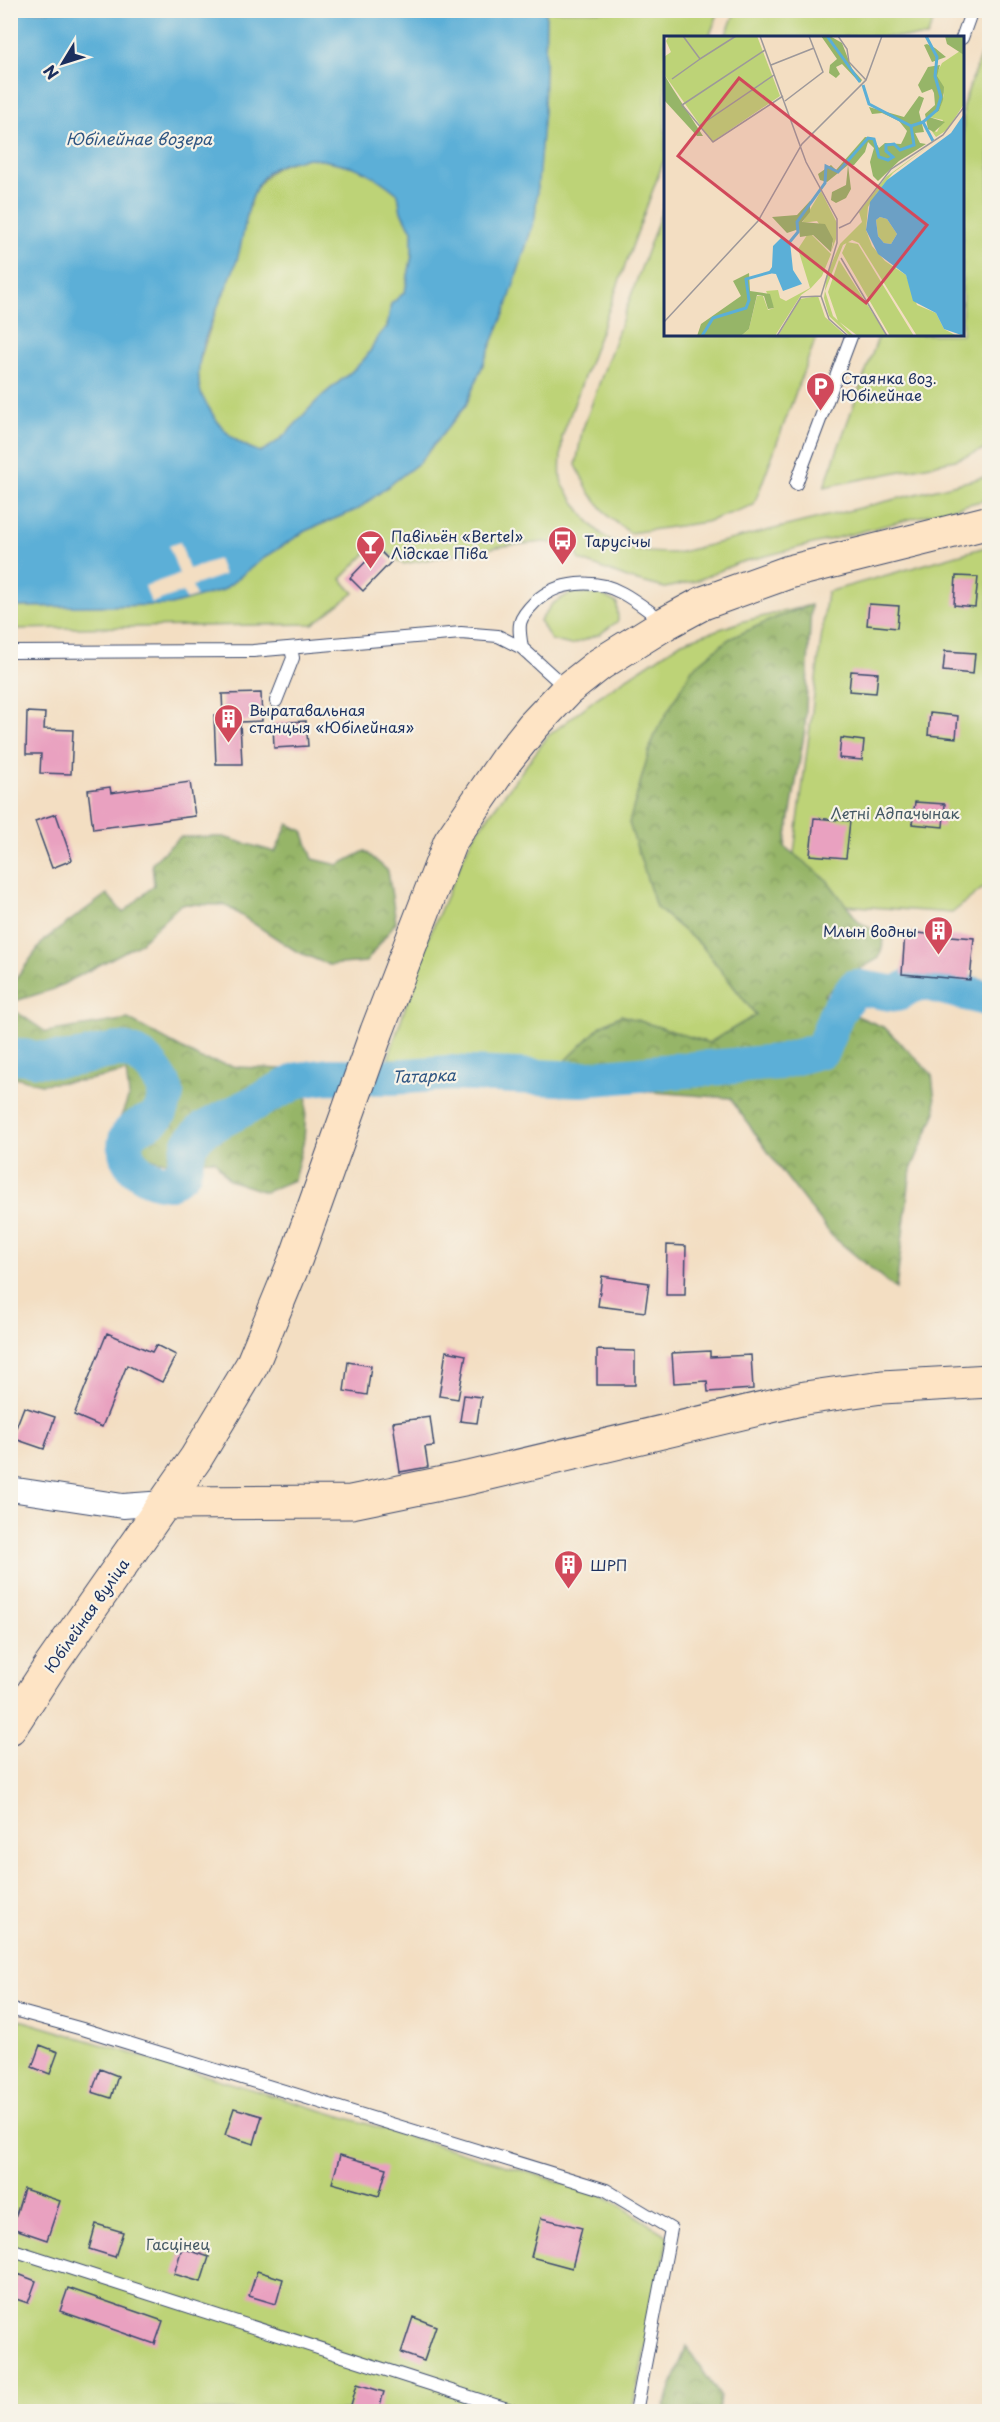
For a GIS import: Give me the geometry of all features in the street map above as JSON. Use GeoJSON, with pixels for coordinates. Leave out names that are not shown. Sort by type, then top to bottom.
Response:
{"type":"FeatureCollection","features":[{"type":"Feature","properties":{"kind":"street","name":"Юбілейная вуліца"},"geometry":{"type":"LineString","coordinates":[[10,1728],[49,1668],[196,1458],[252,1365],[296,1258],[377,1031],[450,842],[506,760],[533,726],[567,690],[600,664],[703,603],[789,572],[990,522]]}},
{"type":"Feature","properties":{"kind":"street"},"geometry":{"type":"LineString","coordinates":[[10,1490],[123,1506],[164,1503],[351,1502],[473,1477],[805,1398],[882,1387],[990,1382]]}},
{"type":"Feature","properties":{"kind":"lane"},"geometry":{"type":"LineString","coordinates":[[963,36],[972,10]]}},
{"type":"Feature","properties":{"kind":"lane"},"geometry":{"type":"LineString","coordinates":[[796,484],[851,336]]}},
{"type":"Feature","properties":{"kind":"lane"},"geometry":{"type":"LineString","coordinates":[[522,648],[518,625],[527,610],[545,592],[560,586],[590,584],[621,592],[666,623]]}},
{"type":"Feature","properties":{"kind":"lane"},"geometry":{"type":"LineString","coordinates":[[10,652],[253,651],[462,633],[498,636],[522,648],[567,690]]}},
{"type":"Feature","properties":{"kind":"lane"},"geometry":{"type":"LineString","coordinates":[[276,701],[293,658],[291,648]]}},
{"type":"Feature","properties":{"kind":"lane"},"geometry":{"type":"LineString","coordinates":[[10,2009],[86,2030],[606,2190],[671,2229],[636,2412]]}},
{"type":"Feature","properties":{"kind":"lane"},"geometry":{"type":"LineString","coordinates":[[10,2249],[517,2412]]}},
{"type":"Feature","properties":{"kind":"green space"},"geometry":{"type":"Polygon","coordinates":[[[736,10],[937,10],[927,36],[725,36],[736,10]]]}},
{"type":"Feature","properties":{"kind":"green space"},"geometry":{"type":"Polygon","coordinates":[[[546,11],[719,11],[709,36],[664,36],[664,160],[562,437],[560,469],[562,482],[596,529],[607,538],[630,549],[677,553],[989,476],[989,499],[738,563],[696,581],[665,588],[630,579],[580,560],[574,547],[545,542],[503,546],[403,564],[375,544],[341,579],[354,593],[313,624],[11,629],[11,607],[171,605],[223,590],[261,560],[305,531],[358,509],[420,462],[466,405],[506,309],[544,111],[546,11]]]}},
{"type":"Feature","properties":{"kind":"green space"},"geometry":{"type":"Polygon","coordinates":[[[989,31],[989,448],[955,460],[824,487],[879,336],[964,336],[964,102],[989,31]]]}},
{"type":"Feature","properties":{"kind":"green space"},"geometry":{"type":"Polygon","coordinates":[[[309,158],[336,162],[366,172],[398,194],[401,212],[412,230],[412,255],[405,292],[391,304],[387,327],[366,357],[321,397],[286,434],[260,452],[232,437],[217,423],[205,405],[200,392],[198,366],[255,190],[272,170],[309,158]]]}},
{"type":"Feature","properties":{"kind":"green space"},"geometry":{"type":"Polygon","coordinates":[[[664,205],[664,336],[817,336],[754,505],[706,522],[630,533],[609,517],[589,492],[576,465],[582,431],[664,205]]]}},
{"type":"Feature","properties":{"kind":"green space","name":"Летні Адпачынак"},"geometry":{"type":"Polygon","coordinates":[[[989,546],[989,883],[952,913],[788,901],[827,592],[989,546]]]}},
{"type":"Feature","properties":{"kind":"green space"},"geometry":{"type":"Polygon","coordinates":[[[572,592],[602,595],[617,603],[618,621],[600,634],[571,645],[551,640],[540,621],[552,604],[572,592]]]}},
{"type":"Feature","properties":{"kind":"green space"},"geometry":{"type":"Polygon","coordinates":[[[811,605],[775,618],[656,907],[702,946],[756,1015],[709,1043],[621,1015],[601,1026],[562,1065],[388,1059],[429,936],[472,838],[548,736],[598,697],[682,642],[744,621],[811,605]]]}},
{"type":"Feature","properties":{"kind":"green space"},"geometry":{"type":"Polygon","coordinates":[[[811,605],[805,729],[785,847],[827,880],[859,922],[885,937],[879,958],[851,974],[824,995],[855,1015],[885,1028],[932,1074],[936,1112],[911,1170],[896,1289],[832,1236],[783,1173],[730,1098],[616,1089],[539,1087],[601,1026],[621,1015],[709,1043],[756,1015],[702,946],[656,907],[629,823],[653,737],[692,669],[729,639],[811,605]]]}},
{"type":"Feature","properties":{"kind":"green space"},"geometry":{"type":"Polygon","coordinates":[[[288,824],[303,831],[313,859],[338,865],[365,851],[388,871],[396,922],[366,962],[329,965],[296,951],[225,905],[181,904],[139,944],[54,989],[12,1002],[11,986],[44,940],[107,894],[123,913],[154,885],[152,863],[180,837],[223,837],[275,852],[288,824]]]}},
{"type":"Feature","properties":{"kind":"green space"},"geometry":{"type":"Polygon","coordinates":[[[11,1008],[46,1032],[128,1019],[201,1059],[237,1067],[282,1069],[307,1096],[304,1140],[294,1180],[265,1192],[229,1180],[215,1160],[159,1161],[110,1144],[129,1096],[126,1072],[89,1080],[41,1084],[11,1076],[11,1008]]]}},
{"type":"Feature","properties":{"kind":"green space","name":"Гасцінец"},"geometry":{"type":"Polygon","coordinates":[[[10,2017],[604,2195],[669,2237],[632,2411],[11,2411],[10,2017]]]}},
{"type":"Feature","properties":{"kind":"green space"},"geometry":{"type":"Polygon","coordinates":[[[686,2346],[720,2396],[718,2411],[663,2411],[686,2346]]]}},
{"type":"Feature","properties":{"kind":"water","name":"Юбілейнае возера"},"geometry":{"type":"Polygon","coordinates":[[[11,11],[546,11],[544,111],[535,218],[506,309],[466,405],[420,462],[358,509],[305,531],[261,560],[223,590],[171,605],[11,607],[11,11]],[[309,158],[292,161],[271,170],[259,182],[250,204],[236,263],[203,344],[199,377],[201,393],[205,401],[217,420],[232,437],[260,452],[286,434],[321,397],[361,362],[387,327],[391,304],[405,292],[412,255],[412,230],[401,212],[398,194],[366,172],[309,158]]]}},
{"type":"Feature","properties":{"kind":"pier"},"geometry":{"type":"Polygon","coordinates":[[[180,542],[189,569],[218,559],[224,575],[192,586],[196,597],[186,600],[183,592],[151,603],[145,586],[179,574],[169,546],[180,542]]]}},
{"type":"Feature","properties":{"kind":"building","name":"Павільён «Bertel» Лідскае Піва"},"geometry":{"type":"Polygon","coordinates":[[[378,549],[391,562],[363,591],[350,578],[378,549]]]}},
{"type":"Feature","properties":{"kind":"building"},"geometry":{"type":"Polygon","coordinates":[[[956,576],[978,577],[975,607],[954,605],[956,576]]]}},
{"type":"Feature","properties":{"kind":"building"},"geometry":{"type":"Polygon","coordinates":[[[869,604],[899,606],[897,628],[867,625],[869,604]]]}},
{"type":"Feature","properties":{"kind":"building"},"geometry":{"type":"Polygon","coordinates":[[[945,651],[975,653],[973,674],[943,671],[945,651]]]}},
{"type":"Feature","properties":{"kind":"building"},"geometry":{"type":"Polygon","coordinates":[[[851,671],[878,673],[876,693],[849,691],[851,671]]]}},
{"type":"Feature","properties":{"kind":"building","name":"Выратавальная станцыя «Юбілейная»"},"geometry":{"type":"Polygon","coordinates":[[[261,693],[262,721],[240,722],[242,764],[216,764],[214,715],[223,715],[222,694],[261,693]]]}},
{"type":"Feature","properties":{"kind":"building"},"geometry":{"type":"Polygon","coordinates":[[[27,712],[45,713],[44,729],[73,730],[71,774],[40,773],[41,754],[26,754],[27,712]]]}},
{"type":"Feature","properties":{"kind":"building"},"geometry":{"type":"Polygon","coordinates":[[[930,713],[958,716],[956,738],[928,735],[930,713]]]}},
{"type":"Feature","properties":{"kind":"building"},"geometry":{"type":"Polygon","coordinates":[[[306,721],[308,746],[274,748],[273,723],[306,721]]]}},
{"type":"Feature","properties":{"kind":"building"},"geometry":{"type":"Polygon","coordinates":[[[841,738],[864,741],[862,760],[839,758],[841,738]]]}},
{"type":"Feature","properties":{"kind":"building"},"geometry":{"type":"Polygon","coordinates":[[[190,782],[195,816],[93,829],[88,790],[110,787],[111,793],[190,782]]]}},
{"type":"Feature","properties":{"kind":"building"},"geometry":{"type":"Polygon","coordinates":[[[915,802],[945,804],[943,827],[912,824],[915,802]]]}},
{"type":"Feature","properties":{"kind":"building"},"geometry":{"type":"Polygon","coordinates":[[[56,814],[72,860],[52,868],[35,821],[56,814]]]}},
{"type":"Feature","properties":{"kind":"building"},"geometry":{"type":"Polygon","coordinates":[[[814,818],[850,821],[846,858],[810,855],[814,818]]]}},
{"type":"Feature","properties":{"kind":"building","name":"Млын водны"},"geometry":{"type":"Polygon","coordinates":[[[905,932],[974,938],[970,980],[902,974],[905,932]]]}},
{"type":"Feature","properties":{"kind":"building"},"geometry":{"type":"Polygon","coordinates":[[[667,1245],[686,1246],[685,1295],[666,1295],[667,1245]]]}},
{"type":"Feature","properties":{"kind":"building"},"geometry":{"type":"Polygon","coordinates":[[[602,1276],[649,1283],[645,1312],[598,1306],[602,1276]]]}},
{"type":"Feature","properties":{"kind":"building"},"geometry":{"type":"Polygon","coordinates":[[[107,1333],[152,1352],[156,1345],[176,1355],[162,1382],[127,1365],[102,1427],[74,1415],[107,1333]]]}},
{"type":"Feature","properties":{"kind":"building"},"geometry":{"type":"Polygon","coordinates":[[[597,1350],[635,1351],[635,1385],[597,1385],[597,1350]]]}},
{"type":"Feature","properties":{"kind":"building"},"geometry":{"type":"Polygon","coordinates":[[[446,1351],[466,1355],[458,1399],[439,1396],[446,1351]]]}},
{"type":"Feature","properties":{"kind":"building"},"geometry":{"type":"Polygon","coordinates":[[[710,1351],[710,1357],[751,1355],[753,1389],[708,1392],[707,1381],[674,1383],[672,1353],[710,1351]]]}},
{"type":"Feature","properties":{"kind":"building"},"geometry":{"type":"Polygon","coordinates":[[[348,1362],[371,1366],[367,1395],[344,1391],[348,1362]]]}},
{"type":"Feature","properties":{"kind":"building"},"geometry":{"type":"Polygon","coordinates":[[[464,1395],[481,1397],[477,1423],[460,1421],[464,1395]]]}},
{"type":"Feature","properties":{"kind":"building"},"geometry":{"type":"Polygon","coordinates":[[[24,1407],[55,1417],[44,1449],[12,1438],[24,1407]]]}},
{"type":"Feature","properties":{"kind":"building"},"geometry":{"type":"Polygon","coordinates":[[[430,1417],[434,1446],[425,1447],[428,1467],[400,1472],[393,1422],[430,1417]]]}},
{"type":"Feature","properties":{"kind":"building"},"geometry":{"type":"Polygon","coordinates":[[[40,2045],[58,2052],[50,2074],[32,2067],[40,2045]]]}},
{"type":"Feature","properties":{"kind":"building"},"geometry":{"type":"Polygon","coordinates":[[[100,2069],[118,2076],[111,2098],[92,2092],[100,2069]]]}},
{"type":"Feature","properties":{"kind":"building"},"geometry":{"type":"Polygon","coordinates":[[[234,2108],[262,2116],[254,2144],[225,2135],[234,2108]]]}},
{"type":"Feature","properties":{"kind":"building"},"geometry":{"type":"Polygon","coordinates":[[[340,2155],[387,2168],[379,2196],[332,2183],[340,2155]]]}},
{"type":"Feature","properties":{"kind":"building"},"geometry":{"type":"Polygon","coordinates":[[[24,2189],[60,2201],[47,2240],[12,2228],[24,2189]]]}},
{"type":"Feature","properties":{"kind":"building"},"geometry":{"type":"Polygon","coordinates":[[[541,2218],[582,2228],[572,2268],[531,2257],[541,2218]]]}},
{"type":"Feature","properties":{"kind":"building"},"geometry":{"type":"Polygon","coordinates":[[[96,2224],[123,2232],[115,2257],[89,2249],[96,2224]]]}},
{"type":"Feature","properties":{"kind":"building"},"geometry":{"type":"Polygon","coordinates":[[[182,2248],[209,2257],[201,2282],[174,2274],[182,2248]]]}},
{"type":"Feature","properties":{"kind":"building"},"geometry":{"type":"Polygon","coordinates":[[[257,2271],[283,2279],[276,2304],[249,2296],[257,2271]]]}},
{"type":"Feature","properties":{"kind":"building"},"geometry":{"type":"Polygon","coordinates":[[[18,2274],[36,2281],[28,2303],[10,2297],[18,2274]]]}},
{"type":"Feature","properties":{"kind":"building"},"geometry":{"type":"Polygon","coordinates":[[[68,2288],[163,2321],[155,2344],[60,2311],[68,2288]]]}},
{"type":"Feature","properties":{"kind":"building"},"geometry":{"type":"Polygon","coordinates":[[[413,2317],[436,2326],[424,2361],[401,2353],[413,2317]]]}},
{"type":"Feature","properties":{"kind":"building"},"geometry":{"type":"Polygon","coordinates":[[[357,2384],[384,2392],[378,2412],[349,2412],[357,2384]]]}},
{"type":"Feature","properties":{"kind":"waterway","name":"Татарка"},"geometry":{"type":"LineString","coordinates":[[10,1055],[62,1060],[114,1050],[133,1053],[143,1059],[159,1077],[166,1095],[159,1114],[129,1134],[126,1153],[133,1166],[141,1173],[169,1182],[183,1172],[190,1143],[204,1129],[299,1080],[329,1076],[391,1077],[450,1073],[581,1079],[779,1062],[822,1050],[837,1012],[855,987],[897,994],[910,986],[923,982],[990,999]]}},
{"type":"Feature","properties":{"kind":"place","name":"Стаянка воз. Юбілейнае"},"geometry":{"type":"Point","coordinates":[820,412]}},
{"type":"Feature","properties":{"kind":"place","name":"Тарусічы"},"geometry":{"type":"Point","coordinates":[563,566]}},
{"type":"Feature","properties":{"kind":"place","name":"Павільён «Bertel» Лідскае Піва"},"geometry":{"type":"Point","coordinates":[370,570]}},
{"type":"Feature","properties":{"kind":"place","name":"Выратавальная станцыя «Юбілейная»"},"geometry":{"type":"Point","coordinates":[228,744]}},
{"type":"Feature","properties":{"kind":"place","name":"Млын водны"},"geometry":{"type":"Point","coordinates":[938,956]}},
{"type":"Feature","properties":{"kind":"place","name":"ШРП"},"geometry":{"type":"Point","coordinates":[569,1590]}}]}
